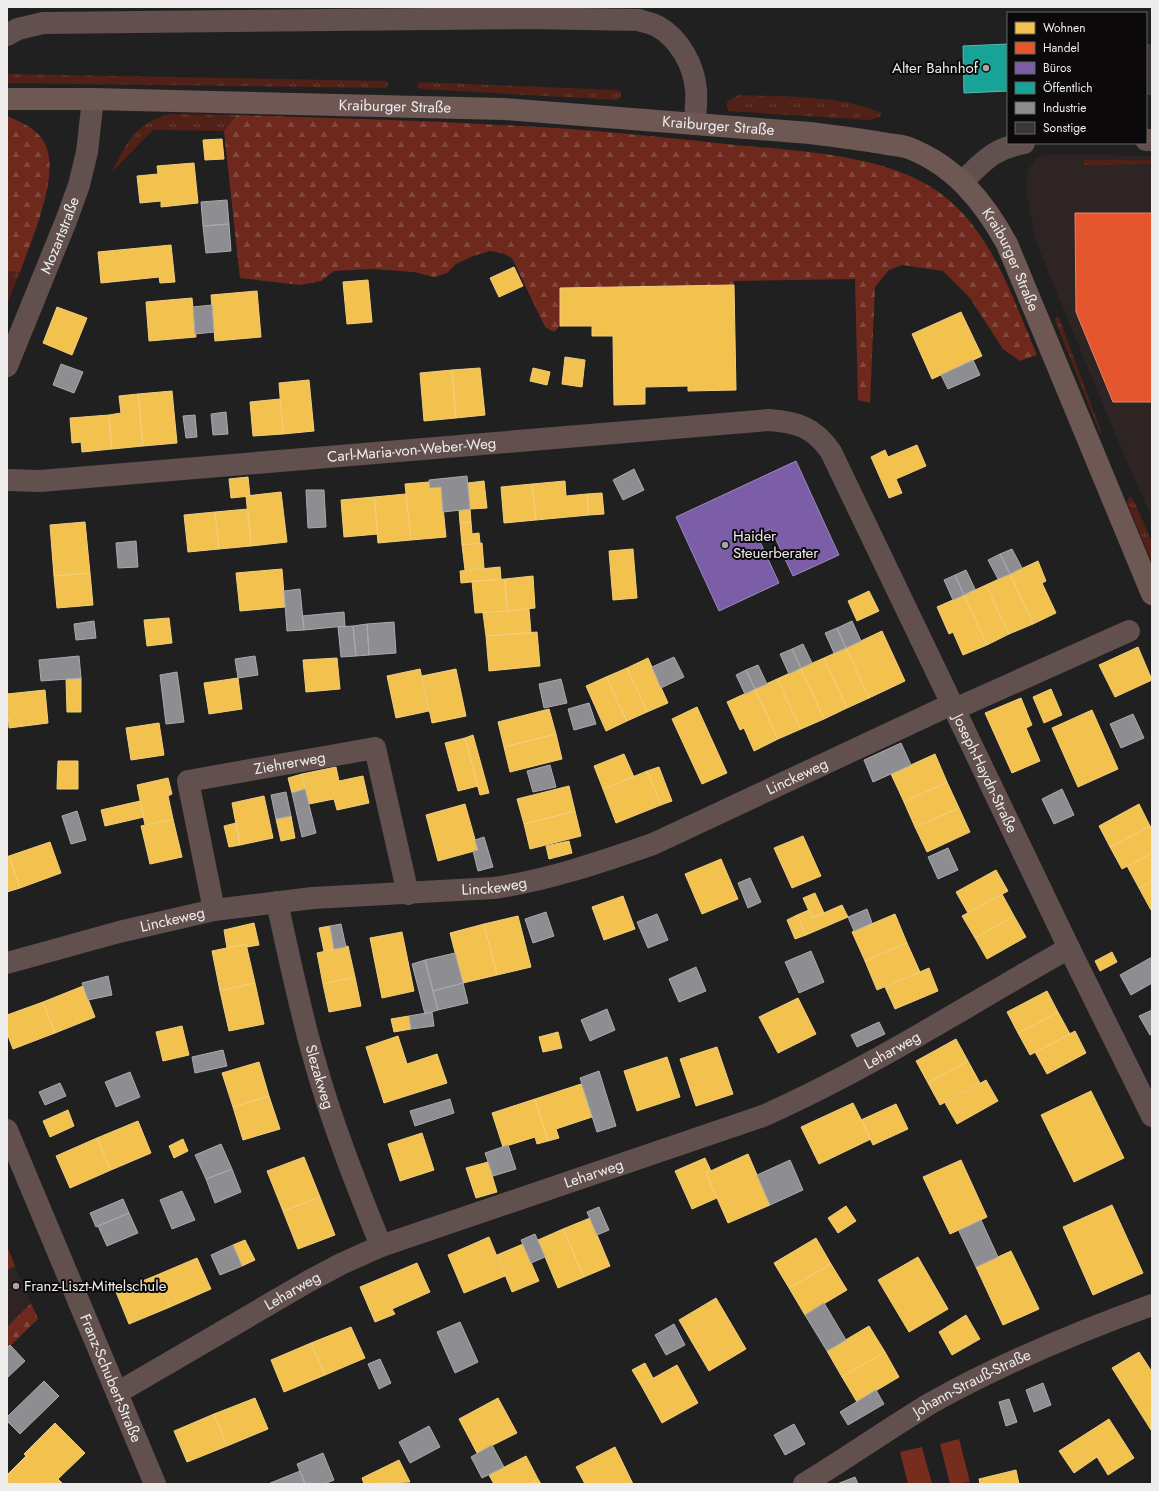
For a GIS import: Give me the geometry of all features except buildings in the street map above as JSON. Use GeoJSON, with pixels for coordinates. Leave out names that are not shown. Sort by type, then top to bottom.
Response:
{"type":"FeatureCollection","features":[{"type":"Feature","properties":{"kind":"main road","name":"Kraiburger Straße"},"geometry":{"type":"LineString","coordinates":[[7,99],[93,99],[504,109],[810,133],[860,139],[908,148],[945,167],[963,181],[989,214],[1007,244],[1152,594]]}},
{"type":"Feature","properties":{"kind":"street"},"geometry":{"type":"LineString","coordinates":[[7,35],[18,29],[42,23],[527,18],[639,20],[656,25],[670,36],[682,50],[691,68],[696,90],[695,124]]}},
{"type":"Feature","properties":{"kind":"street","name":"Mozartstraße"},"geometry":{"type":"LineString","coordinates":[[7,366],[66,221],[79,185],[87,152],[93,99]]}},
{"type":"Feature","properties":{"kind":"street"},"geometry":{"type":"LineString","coordinates":[[963,181],[990,155],[1006,147],[1020,144]]}},
{"type":"Feature","properties":{"kind":"street","name":"Carl-Maria-von-Weber-Weg"},"geometry":{"type":"LineString","coordinates":[[7,480],[40,481],[769,420],[802,425],[814,432]]}},
{"type":"Feature","properties":{"kind":"street","name":"Joseph-Haydn-Straße"},"geometry":{"type":"LineString","coordinates":[[814,432],[824,440],[834,458],[1069,948],[1152,1116]]}},
{"type":"Feature","properties":{"kind":"street","name":"Linckeweg"},"geometry":{"type":"LineString","coordinates":[[7,963],[119,932],[214,910],[313,898],[408,894],[520,884],[603,862],[653,844],[953,706],[1129,631]]}},
{"type":"Feature","properties":{"kind":"street","name":"Ziehrerweg"},"geometry":{"type":"LineString","coordinates":[[214,910],[188,782],[375,748],[408,894]]}},
{"type":"Feature","properties":{"kind":"street","name":"Slezakweg"},"geometry":{"type":"LineString","coordinates":[[277,902],[313,1056],[334,1122],[381,1246]]}},
{"type":"Feature","properties":{"kind":"street","name":"Leharweg"},"geometry":{"type":"LineString","coordinates":[[117,1393],[309,1281],[341,1264],[381,1246],[763,1116],[804,1098],[864,1066],[1069,948]]}},
{"type":"Feature","properties":{"kind":"street","name":"Franz-Schubert-Straße"},"geometry":{"type":"LineString","coordinates":[[7,1130],[117,1393],[147,1480]]}},
{"type":"Feature","properties":{"kind":"street","name":"Johann-Strauß-Straße"},"geometry":{"type":"LineString","coordinates":[[804,1484],[879,1434],[972,1381],[1108,1321],[1152,1305]]}},
{"type":"Feature","properties":{"kind":"shaded area"},"geometry":{"type":"Polygon","coordinates":[[[1052,154],[1152,156],[1152,519],[1118,441],[1036,242],[1026,191],[1028,170],[1036,158],[1052,154]]]}},
{"type":"Feature","properties":{"kind":"shaded area","name":"Franz-Liszt-Mittelschule"},"geometry":{"type":"Polygon","coordinates":[[[15,1266],[31,1303],[7,1327],[7,1270],[15,1266]]]}},
{"type":"Feature","properties":{"kind":"shaded area"},"geometry":{"type":"Polygon","coordinates":[[[959,1439],[970,1482],[950,1484],[940,1444],[959,1439]]]}},
{"type":"Feature","properties":{"kind":"shaded area"},"geometry":{"type":"Polygon","coordinates":[[[922,1447],[932,1484],[908,1484],[900,1452],[922,1447]]]}},
{"type":"Feature","properties":{"kind":"green space"},"geometry":{"type":"Polygon","coordinates":[[[7,74],[386,81],[389,84],[385,88],[7,83],[7,74]]]}},
{"type":"Feature","properties":{"kind":"green space"},"geometry":{"type":"Polygon","coordinates":[[[419,82],[617,90],[621,92],[621,97],[617,100],[421,89],[417,87],[419,82]]]}},
{"type":"Feature","properties":{"kind":"green space"},"geometry":{"type":"Polygon","coordinates":[[[739,95],[830,100],[866,107],[881,113],[880,117],[869,120],[728,111],[727,101],[739,95]]]}},
{"type":"Feature","properties":{"kind":"green space"},"geometry":{"type":"Polygon","coordinates":[[[169,114],[237,115],[224,131],[153,130],[112,172],[122,152],[133,136],[148,123],[169,114]]]}},
{"type":"Feature","properties":{"kind":"green space"},"geometry":{"type":"Polygon","coordinates":[[[237,115],[528,126],[585,130],[809,152],[838,156],[893,169],[918,180],[940,193],[974,226],[999,267],[1037,355],[1020,361],[1003,349],[970,298],[943,271],[902,265],[889,270],[875,287],[870,403],[858,400],[855,279],[734,281],[734,285],[560,288],[560,326],[554,332],[545,327],[512,258],[502,253],[490,251],[473,256],[456,264],[447,273],[434,277],[414,272],[372,269],[334,271],[321,281],[300,285],[240,278],[224,131],[237,115]]]}},
{"type":"Feature","properties":{"kind":"green space"},"geometry":{"type":"Polygon","coordinates":[[[7,116],[28,126],[37,133],[44,142],[49,155],[49,171],[43,207],[20,272],[7,271],[7,116]]]}},
{"type":"Feature","properties":{"kind":"green space"},"geometry":{"type":"Polygon","coordinates":[[[1084,160],[1152,160],[1152,164],[1084,165],[1084,160]]]}},
{"type":"Feature","properties":{"kind":"green space"},"geometry":{"type":"Polygon","coordinates":[[[7,271],[20,272],[7,304],[7,271]]]}},
{"type":"Feature","properties":{"kind":"green space"},"geometry":{"type":"Polygon","coordinates":[[[1056,317],[1059,318],[1102,434],[1100,433],[1055,320],[1056,317]]]}},
{"type":"Feature","properties":{"kind":"green space"},"geometry":{"type":"Polygon","coordinates":[[[1129,497],[1133,499],[1152,542],[1152,562],[1127,503],[1129,497]]]}},
{"type":"Feature","properties":{"kind":"green space"},"geometry":{"type":"Polygon","coordinates":[[[7,1246],[15,1266],[7,1270],[7,1246]]]}},
{"type":"Feature","properties":{"kind":"green space"},"geometry":{"type":"Polygon","coordinates":[[[31,1303],[38,1319],[7,1349],[7,1327],[31,1303]]]}},
{"type":"Feature","properties":{"kind":"place","name":"Alter Bahnhof"},"geometry":{"type":"Point","coordinates":[986,68]}},
{"type":"Feature","properties":{"kind":"place","name":"Haider Steuerberater"},"geometry":{"type":"Point","coordinates":[725,545]}},
{"type":"Feature","properties":{"kind":"place","name":"Franz-Liszt-Mittelschule"},"geometry":{"type":"Point","coordinates":[16,1286]}}]}
